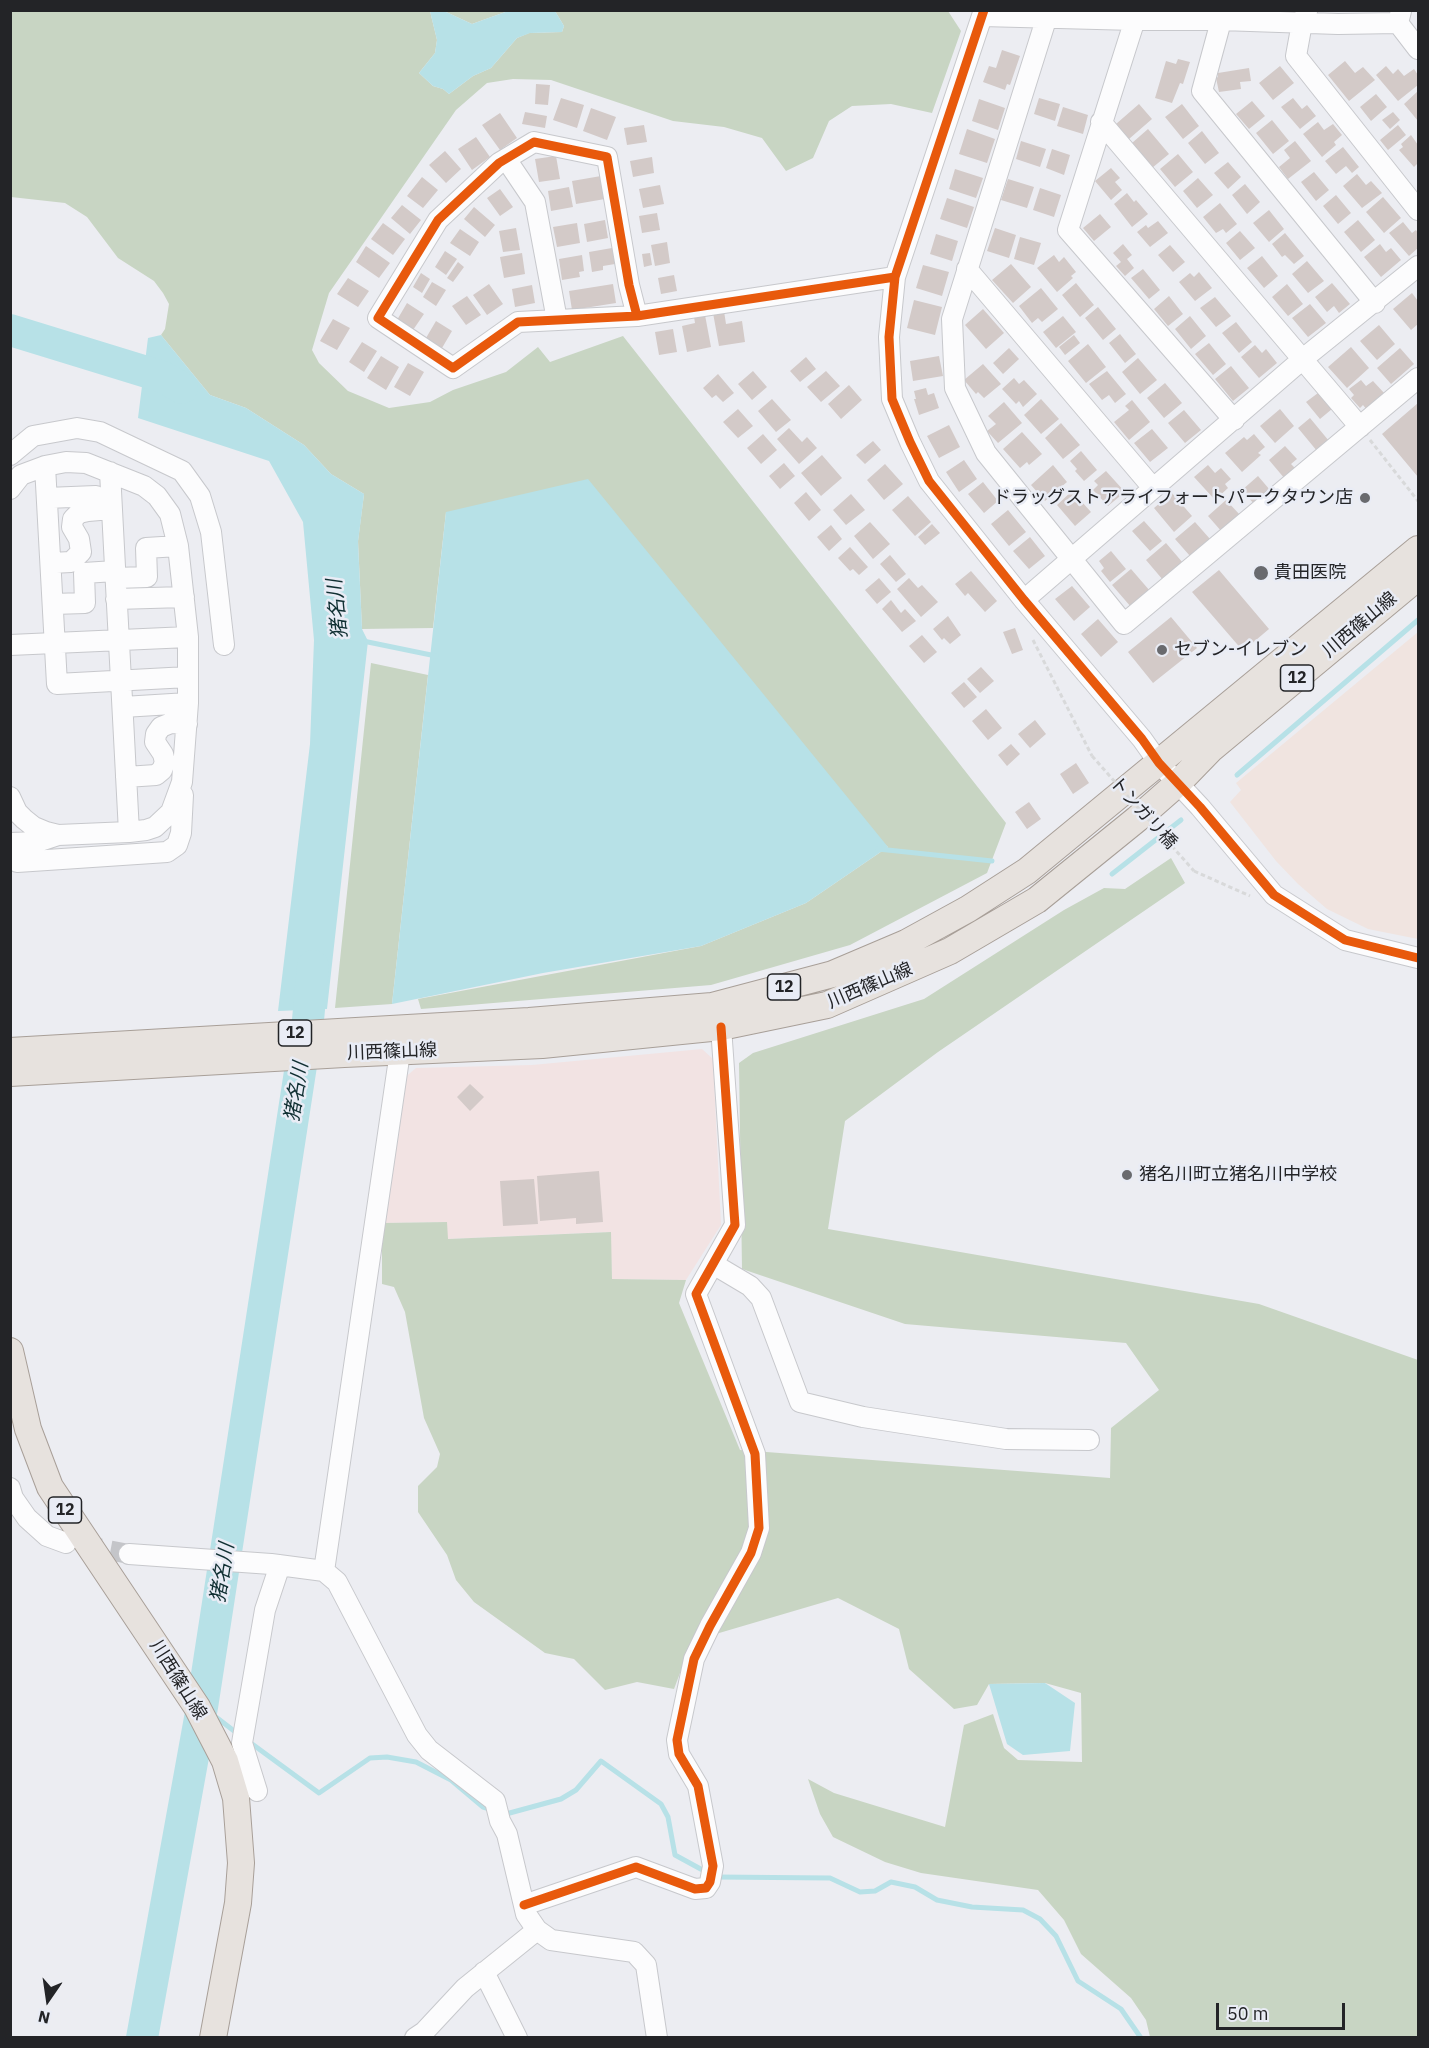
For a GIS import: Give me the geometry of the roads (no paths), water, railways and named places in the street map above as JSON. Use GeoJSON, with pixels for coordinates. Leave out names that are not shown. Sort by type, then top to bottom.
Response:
{"type":"FeatureCollection","features":[{"type":"Feature","properties":{"kind":"main road","name":"川西篠山線"},"geometry":{"type":"LineString","coordinates":[[10,1051],[242,1048],[345,1042],[529,1022],[712,1006],[833,974],[906,943],[978,903],[1027,871],[1419,549]]}},
{"type":"Feature","properties":{"kind":"main road","name":"川西篠山線"},"geometry":{"type":"LineString","coordinates":[[345,1042],[400,1052],[542,1045],[721,1027],[827,1005],[950,951],[1036,900],[1178,783],[1211,749],[1419,577]]}},
{"type":"Feature","properties":{"kind":"main road","name":"川西篠山線"},"geometry":{"type":"LineString","coordinates":[[10,1073],[242,1048]]}},
{"type":"Feature","properties":{"kind":"main road","name":"川西篠山線"},"geometry":{"type":"LineString","coordinates":[[10,1351],[28,1429],[50,1487],[198,1707],[225,1761],[236,1798],[241,1863],[237,1903],[213,2037]]}},
{"type":"Feature","properties":{"kind":"street"},"geometry":{"type":"LineString","coordinates":[[1419,49],[1400,17],[983,13],[896,277],[889,337],[892,399],[929,481],[1024,600],[1142,739],[1159,764],[1274,895],[1345,940],[1419,958]]}},
{"type":"Feature","properties":{"kind":"street"},"geometry":{"type":"LineString","coordinates":[[1048,13],[952,319],[956,388],[986,453],[1124,624],[1419,378]]}},
{"type":"Feature","properties":{"kind":"street"},"geometry":{"type":"LineString","coordinates":[[1137,15],[1068,230],[1234,420]]}},
{"type":"Feature","properties":{"kind":"street"},"geometry":{"type":"LineString","coordinates":[[1222,15],[1202,91],[1375,303]]}},
{"type":"Feature","properties":{"kind":"street"},"geometry":{"type":"LineString","coordinates":[[1304,17],[1296,56],[1419,210]]}},
{"type":"Feature","properties":{"kind":"street"},"geometry":{"type":"LineString","coordinates":[[1101,122],[1216,260],[1304,358],[1360,427]]}},
{"type":"Feature","properties":{"kind":"street"},"geometry":{"type":"LineString","coordinates":[[637,316],[629,285],[607,157],[534,142],[499,163],[438,220],[378,318],[453,368],[518,322],[637,316],[896,277]]}},
{"type":"Feature","properties":{"kind":"street"},"geometry":{"type":"LineString","coordinates":[[506,159],[535,202],[556,320]]}},
{"type":"Feature","properties":{"kind":"street"},"geometry":{"type":"LineString","coordinates":[[1024,600],[1304,358],[1419,266]]}},
{"type":"Feature","properties":{"kind":"street"},"geometry":{"type":"LineString","coordinates":[[967,269],[1153,488]]}},
{"type":"Feature","properties":{"kind":"street"},"geometry":{"type":"LineString","coordinates":[[10,455],[33,436],[77,428],[100,432],[182,471],[200,496],[211,532],[224,645]]}},
{"type":"Feature","properties":{"kind":"street"},"geometry":{"type":"LineString","coordinates":[[10,489],[21,476],[45,466],[66,462],[86,463],[144,486],[157,496],[170,514],[178,546],[188,637],[188,703],[182,782],[184,797],[181,833],[177,845],[167,852],[17,862],[10,855]]}},
{"type":"Feature","properties":{"kind":"street"},"geometry":{"type":"LineString","coordinates":[[45,466],[57,684],[188,677]]}},
{"type":"Feature","properties":{"kind":"street"},"geometry":{"type":"LineString","coordinates":[[110,472],[129,832]]}},
{"type":"Feature","properties":{"kind":"street"},"geometry":{"type":"LineString","coordinates":[[47,498],[96,496]]}},
{"type":"Feature","properties":{"kind":"street"},"geometry":{"type":"LineString","coordinates":[[51,563],[72,562],[81,552],[79,539],[72,528],[74,519],[79,513],[111,509]]}},
{"type":"Feature","properties":{"kind":"street"},"geometry":{"type":"LineString","coordinates":[[53,604],[85,603],[84,573],[147,577],[146,548],[178,546]]}},
{"type":"Feature","properties":{"kind":"street"},"geometry":{"type":"LineString","coordinates":[[116,599],[184,597]]}},
{"type":"Feature","properties":{"kind":"street"},"geometry":{"type":"LineString","coordinates":[[10,645],[188,637]]}},
{"type":"Feature","properties":{"kind":"street"},"geometry":{"type":"LineString","coordinates":[[123,707],[188,703]]}},
{"type":"Feature","properties":{"kind":"street"},"geometry":{"type":"LineString","coordinates":[[126,777],[156,775],[162,770],[165,762],[164,754],[155,742],[156,734],[161,727],[171,723],[187,724]]}},
{"type":"Feature","properties":{"kind":"street"},"geometry":{"type":"LineString","coordinates":[[19,843],[37,842],[58,835],[129,832],[155,827],[171,812],[182,782]]}},
{"type":"Feature","properties":{"kind":"street"},"geometry":{"type":"LineString","coordinates":[[10,797],[17,812],[34,827],[58,835]]}},
{"type":"Feature","properties":{"kind":"street"},"geometry":{"type":"LineString","coordinates":[[19,843],[42,860]]}},
{"type":"Feature","properties":{"kind":"street"},"geometry":{"type":"LineString","coordinates":[[524,1905],[636,1867],[695,1889],[706,1888],[712,1874],[698,1786],[679,1754],[677,1740],[694,1659],[751,1552],[759,1528],[754,1454],[696,1294],[735,1225],[721,1027]]}},
{"type":"Feature","properties":{"kind":"street"},"geometry":{"type":"LineString","coordinates":[[324,1571],[400,1052]]}},
{"type":"Feature","properties":{"kind":"street"},"geometry":{"type":"LineString","coordinates":[[713,1264],[750,1286],[761,1298],[800,1402],[863,1417],[1006,1439],[1089,1440]]}},
{"type":"Feature","properties":{"kind":"street"},"geometry":{"type":"LineString","coordinates":[[10,1488],[13,1498],[27,1518],[47,1536],[66,1543]]}},
{"type":"Feature","properties":{"kind":"street"},"geometry":{"type":"LineString","coordinates":[[129,1554],[324,1571],[337,1582],[417,1735],[429,1750],[495,1801],[500,1821],[507,1834],[526,1914],[537,1930],[551,1940],[634,1952],[646,1965],[657,2037]]}},
{"type":"Feature","properties":{"kind":"street"},"geometry":{"type":"LineString","coordinates":[[257,1791],[242,1743],[275,1565]]}},
{"type":"Feature","properties":{"kind":"street"},"geometry":{"type":"LineString","coordinates":[[415,2037],[424,2032],[465,1988],[537,1930]]}},
{"type":"Feature","properties":{"kind":"street"},"geometry":{"type":"LineString","coordinates":[[484,1972],[517,2037]]}},
{"type":"Feature","properties":{"kind":"water"},"geometry":{"type":"Polygon","coordinates":[[[430,11],[444,11],[472,24],[508,11],[555,11],[564,26],[562,32],[530,33],[517,38],[491,68],[473,76],[449,94],[433,86],[419,73],[435,53],[437,40],[430,11]]]}},
{"type":"Feature","properties":{"kind":"water"},"geometry":{"type":"Polygon","coordinates":[[[161,335],[210,395],[246,408],[304,445],[331,474],[364,494],[358,542],[362,629],[368,641],[327,1009],[278,1011],[310,744],[314,640],[303,522],[269,461],[138,418],[148,338],[161,335]]]}},
{"type":"Feature","properties":{"kind":"water"},"geometry":{"type":"Polygon","coordinates":[[[588,479],[888,847],[806,903],[701,946],[543,973],[392,1004],[446,512],[588,479]]]}},
{"type":"Feature","properties":{"kind":"water"},"geometry":{"type":"Polygon","coordinates":[[[1045,1683],[1075,1703],[1070,1751],[1023,1755],[1007,1744],[989,1684],[1045,1683]]]}},
{"type":"Feature","properties":{"kind":"waterway","name":"猪名川"},"geometry":{"type":"LineString","coordinates":[[10,330],[163,377],[182,388]]}},
{"type":"Feature","properties":{"kind":"waterway"},"geometry":{"type":"LineString","coordinates":[[1237,775],[1418,620]]}},
{"type":"Feature","properties":{"kind":"waterway"},"geometry":{"type":"LineString","coordinates":[[363,641],[436,656]]}},
{"type":"Feature","properties":{"kind":"waterway"},"geometry":{"type":"LineString","coordinates":[[1112,874],[1181,820]]}},
{"type":"Feature","properties":{"kind":"waterway"},"geometry":{"type":"LineString","coordinates":[[878,849],[992,861]]}},
{"type":"Feature","properties":{"kind":"waterway","name":"猪名川"},"geometry":{"type":"LineString","coordinates":[[142,2038],[202,1707],[308,1020],[313,966]]}},
{"type":"Feature","properties":{"kind":"waterway"},"geometry":{"type":"LineString","coordinates":[[212,1714],[238,1734]]}},
{"type":"Feature","properties":{"kind":"waterway"},"geometry":{"type":"LineString","coordinates":[[248,1741],[319,1793],[370,1758],[387,1757],[416,1762],[451,1780],[483,1807],[493,1810]]}},
{"type":"Feature","properties":{"kind":"waterway"},"geometry":{"type":"LineString","coordinates":[[502,1812],[506,1814],[561,1799],[576,1790],[601,1761],[661,1804],[668,1817],[675,1855],[708,1873]]}},
{"type":"Feature","properties":{"kind":"waterway"},"geometry":{"type":"LineString","coordinates":[[716,1877],[830,1878],[860,1892],[875,1891],[891,1882],[915,1887],[937,1900],[972,1907],[1023,1910],[1040,1919],[1056,1936],[1078,1981],[1121,2009],[1141,2038]]}},
{"type":"Feature","properties":{"kind":"tunnel"},"geometry":{"type":"LineString","coordinates":[[81,1545],[129,1554]]}},
{"type":"Feature","properties":{"kind":"place","name":"ドラッグストアライフォートパークタウン店"},"geometry":{"type":"Point","coordinates":[1365,498]}},
{"type":"Feature","properties":{"kind":"place","name":"貴田医院"},"geometry":{"type":"Point","coordinates":[1261,573]}},
{"type":"Feature","properties":{"kind":"place","name":"セブン-イレブン"},"geometry":{"type":"Point","coordinates":[1162,650]}},
{"type":"Feature","properties":{"kind":"place","name":"猪名川町立猪名川中学校"},"geometry":{"type":"Point","coordinates":[1127,1175]}}]}
